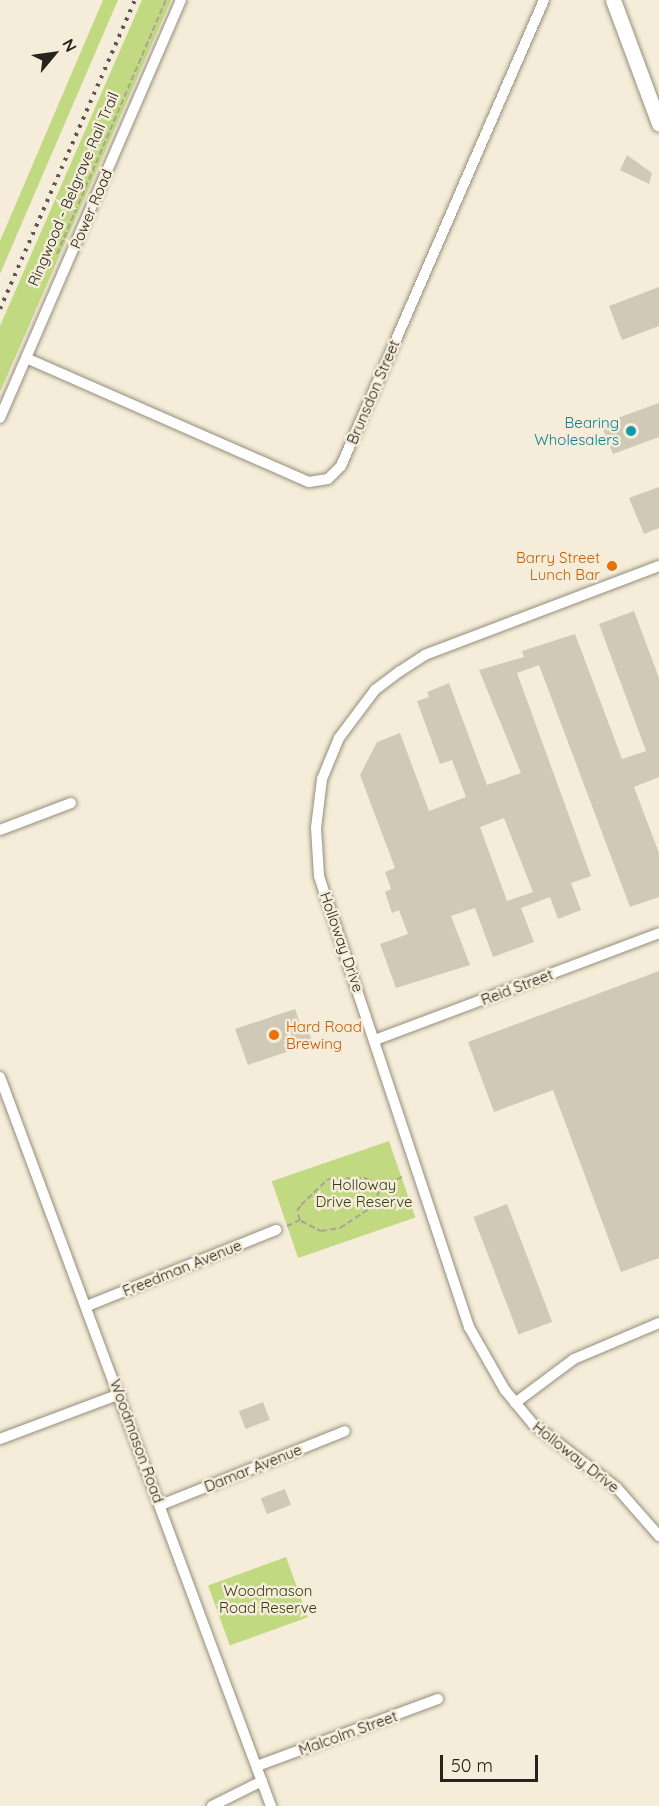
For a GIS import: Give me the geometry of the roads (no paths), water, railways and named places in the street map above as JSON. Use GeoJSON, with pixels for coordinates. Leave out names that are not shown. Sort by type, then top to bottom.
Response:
{"type":"FeatureCollection","features":[{"type":"Feature","properties":{"kind":"main road"},"geometry":{"type":"LineString","coordinates":[[613,0],[659,124]]}},
{"type":"Feature","properties":{"kind":"street","name":"Power Road"},"geometry":{"type":"LineString","coordinates":[[0,418],[181,0]]}},
{"type":"Feature","properties":{"kind":"street","name":"Brunsdon Street"},"geometry":{"type":"LineString","coordinates":[[26,358],[309,482],[328,479],[341,466],[544,0]]}},
{"type":"Feature","properties":{"kind":"street","name":"Holloway Drive"},"geometry":{"type":"LineString","coordinates":[[659,566],[425,655],[375,690],[339,738],[322,779],[316,853],[326,897],[470,1327],[515,1403],[549,1438],[617,1488],[659,1536]]}},
{"type":"Feature","properties":{"kind":"street"},"geometry":{"type":"LineString","coordinates":[[0,830],[71,802]]}},
{"type":"Feature","properties":{"kind":"street","name":"Reid Street"},"geometry":{"type":"LineString","coordinates":[[375,1040],[659,933]]}},
{"type":"Feature","properties":{"kind":"street","name":"Woodmason Road"},"geometry":{"type":"LineString","coordinates":[[0,1077],[272,1806]]}},
{"type":"Feature","properties":{"kind":"street","name":"Freedman Avenue"},"geometry":{"type":"LineString","coordinates":[[87,1306],[276,1230]]}},
{"type":"Feature","properties":{"kind":"street"},"geometry":{"type":"LineString","coordinates":[[515,1403],[574,1359],[659,1323]]}},
{"type":"Feature","properties":{"kind":"street"},"geometry":{"type":"LineString","coordinates":[[0,1439],[120,1394]]}},
{"type":"Feature","properties":{"kind":"street","name":"Damar Avenue"},"geometry":{"type":"LineString","coordinates":[[161,1505],[345,1431]]}},
{"type":"Feature","properties":{"kind":"street","name":"Malcolm Street"},"geometry":{"type":"LineString","coordinates":[[257,1766],[438,1699]]}},
{"type":"Feature","properties":{"kind":"street"},"geometry":{"type":"LineString","coordinates":[[212,1806],[262,1781]]}},
{"type":"Feature","properties":{"kind":"railway"},"geometry":{"type":"LineString","coordinates":[[0,309],[135,0]]}},
{"type":"Feature","properties":{"kind":"place","name":"Bearing Wholesalers"},"geometry":{"type":"Point","coordinates":[631,431]}},
{"type":"Feature","properties":{"kind":"place","name":"Barry Street Lunch Bar"},"geometry":{"type":"Point","coordinates":[612,566]}},
{"type":"Feature","properties":{"kind":"place","name":"Hard Road Brewing"},"geometry":{"type":"Point","coordinates":[274,1035]}},
{"type":"Feature","properties":{"kind":"park label","name":"Holloway Drive Reserve"},"geometry":{"type":"Point","coordinates":[364,1192]}},
{"type":"Feature","properties":{"kind":"park label","name":"Woodmason Road Reserve"},"geometry":{"type":"Point","coordinates":[268,1598]}}]}
